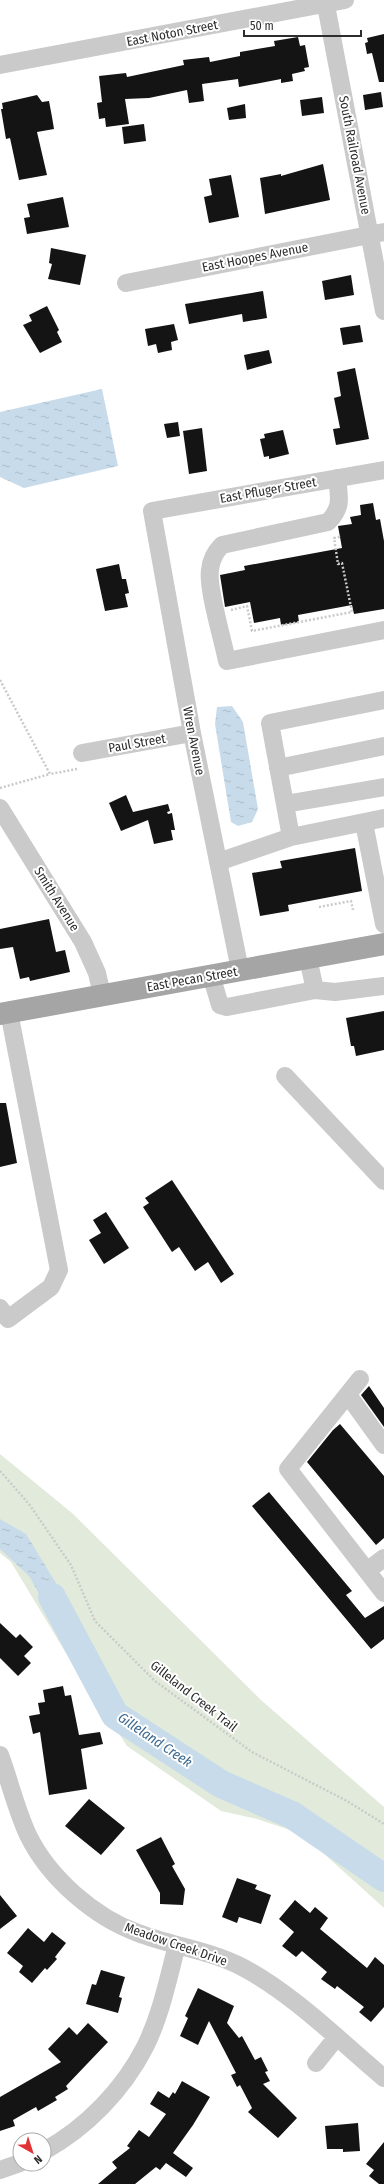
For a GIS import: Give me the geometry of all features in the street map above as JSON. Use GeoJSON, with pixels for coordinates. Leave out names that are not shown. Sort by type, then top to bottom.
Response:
{"type":"FeatureCollection","features":[{"type":"Feature","properties":{"kind":"main road","name":"East Pecan Street"},"geometry":{"type":"LineString","coordinates":[[5,1013],[384,944]]}},
{"type":"Feature","properties":{"kind":"street","name":"East Noton Street"},"geometry":{"type":"LineString","coordinates":[[0,65],[326,2],[345,0]]}},
{"type":"Feature","properties":{"kind":"street","name":"South Railroad Avenue"},"geometry":{"type":"LineString","coordinates":[[326,2],[377,233],[384,311]]}},
{"type":"Feature","properties":{"kind":"street","name":"East Hoopes Avenue"},"geometry":{"type":"LineString","coordinates":[[126,283],[377,233]]}},
{"type":"Feature","properties":{"kind":"street","name":"East Pfluger Street"},"geometry":{"type":"LineString","coordinates":[[152,511],[384,470]]}},
{"type":"Feature","properties":{"kind":"street"},"geometry":{"type":"LineString","coordinates":[[337,478],[339,505],[336,514],[328,522],[222,545],[214,553],[210,571],[227,661],[384,630]]}},
{"type":"Feature","properties":{"kind":"street","name":"Wren Avenue"},"geometry":{"type":"LineString","coordinates":[[152,511],[192,734],[240,970]]}},
{"type":"Feature","properties":{"kind":"street"},"geometry":{"type":"LineString","coordinates":[[291,837],[270,723],[384,700]]}},
{"type":"Feature","properties":{"kind":"street","name":"Paul Street"},"geometry":{"type":"LineString","coordinates":[[82,753],[192,734]]}},
{"type":"Feature","properties":{"kind":"street"},"geometry":{"type":"LineString","coordinates":[[278,768],[384,746]]}},
{"type":"Feature","properties":{"kind":"street"},"geometry":{"type":"LineString","coordinates":[[285,804],[384,787]]}},
{"type":"Feature","properties":{"kind":"street","name":"Smith Avenue"},"geometry":{"type":"LineString","coordinates":[[0,808],[83,942],[97,973],[102,995]]}},
{"type":"Feature","properties":{"kind":"street"},"geometry":{"type":"LineString","coordinates":[[218,862],[291,837],[384,818]]}},
{"type":"Feature","properties":{"kind":"street"},"geometry":{"type":"LineString","coordinates":[[364,822],[384,924]]}},
{"type":"Feature","properties":{"kind":"street"},"geometry":{"type":"LineString","coordinates":[[308,958],[315,990]]}},
{"type":"Feature","properties":{"kind":"street"},"geometry":{"type":"LineString","coordinates":[[211,975],[220,1005],[227,1007],[315,990],[335,992],[384,986]]}},
{"type":"Feature","properties":{"kind":"street"},"geometry":{"type":"LineString","coordinates":[[0,1308],[8,1319],[50,1287],[59,1270],[5,1013]]}},
{"type":"Feature","properties":{"kind":"street"},"geometry":{"type":"LineString","coordinates":[[285,1076],[384,1181]]}},
{"type":"Feature","properties":{"kind":"street"},"geometry":{"type":"LineString","coordinates":[[360,1379],[288,1469],[384,1593]]}},
{"type":"Feature","properties":{"kind":"street"},"geometry":{"type":"LineString","coordinates":[[348,1395],[384,1445]]}},
{"type":"Feature","properties":{"kind":"street"},"geometry":{"type":"LineString","coordinates":[[367,1571],[384,1558]]}},
{"type":"Feature","properties":{"kind":"street","name":"Meadow Creek Drive"},"geometry":{"type":"LineString","coordinates":[[0,1755],[15,1804],[28,1836],[60,1879],[108,1919],[138,1933],[210,1954],[241,1966],[272,1984],[384,2078]]}},
{"type":"Feature","properties":{"kind":"street"},"geometry":{"type":"LineString","coordinates":[[52,2147],[59,2143],[93,2115],[117,2090],[145,2047],[160,2008],[177,1945]]}},
{"type":"Feature","properties":{"kind":"street"},"geometry":{"type":"LineString","coordinates":[[316,2063],[336,2038]]}},
{"type":"Feature","properties":{"kind":"street"},"geometry":{"type":"LineString","coordinates":[[0,2170],[12,2166]]}},
{"type":"Feature","properties":{"kind":"path"},"geometry":{"type":"LineString","coordinates":[[217,613],[247,606],[252,631],[352,612],[342,563],[338,564],[334,538],[339,537],[338,530]]}},
{"type":"Feature","properties":{"kind":"path"},"geometry":{"type":"LineString","coordinates":[[0,788],[50,774]]}},
{"type":"Feature","properties":{"kind":"path"},"geometry":{"type":"LineString","coordinates":[[319,906],[351,901],[353,910]]}},
{"type":"Feature","properties":{"kind":"path","name":"Gilleland Creek Trail"},"geometry":{"type":"LineString","coordinates":[[0,1471],[29,1504],[71,1565],[95,1621],[155,1681],[252,1752],[347,1801],[384,1824]]}},
{"type":"Feature","properties":{"kind":"green space"},"geometry":{"type":"Polygon","coordinates":[[[0,1454],[72,1513],[261,1700],[384,1807],[384,1908],[302,1834],[257,1819],[221,1811],[127,1746],[69,1658],[11,1562],[0,1553],[0,1454]]]}},
{"type":"Feature","properties":{"kind":"water"},"geometry":{"type":"Polygon","coordinates":[[[102,389],[118,466],[24,488],[0,477],[0,412],[102,389]]]}},
{"type":"Feature","properties":{"kind":"water"},"geometry":{"type":"Polygon","coordinates":[[[232,706],[243,722],[258,809],[252,822],[238,826],[231,822],[215,724],[217,707],[232,706]]]}},
{"type":"Feature","properties":{"kind":"water"},"geometry":{"type":"Polygon","coordinates":[[[0,1519],[26,1534],[84,1629],[60,1631],[29,1576],[0,1549],[0,1519]]]}},
{"type":"Feature","properties":{"kind":"building"},"geometry":{"type":"Polygon","coordinates":[[[384,34],[384,82],[379,82],[372,53],[367,54],[365,43],[368,42],[367,38],[384,34]]]}},
{"type":"Feature","properties":{"kind":"building"},"geometry":{"type":"Polygon","coordinates":[[[298,37],[300,46],[305,45],[309,67],[304,68],[305,71],[292,74],[293,81],[281,83],[281,79],[239,87],[238,79],[202,84],[204,101],[189,103],[187,90],[149,98],[125,99],[129,124],[106,127],[105,118],[99,119],[97,103],[102,102],[99,76],[126,73],[127,77],[184,65],[183,60],[209,57],[210,62],[240,56],[240,52],[275,46],[274,41],[298,37]]]}},
{"type":"Feature","properties":{"kind":"building"},"geometry":{"type":"Polygon","coordinates":[[[381,92],[383,107],[365,110],[363,95],[381,92]]]}},
{"type":"Feature","properties":{"kind":"building"},"geometry":{"type":"Polygon","coordinates":[[[37,95],[42,102],[49,101],[54,129],[37,132],[47,175],[19,180],[10,138],[6,139],[1,109],[3,109],[2,103],[37,95]]]}},
{"type":"Feature","properties":{"kind":"building"},"geometry":{"type":"Polygon","coordinates":[[[322,97],[324,113],[302,116],[300,100],[322,97]]]}},
{"type":"Feature","properties":{"kind":"building"},"geometry":{"type":"Polygon","coordinates":[[[245,104],[246,118],[229,120],[227,108],[245,104]]]}},
{"type":"Feature","properties":{"kind":"building"},"geometry":{"type":"Polygon","coordinates":[[[144,124],[146,141],[124,144],[122,127],[144,124]]]}},
{"type":"Feature","properties":{"kind":"building"},"geometry":{"type":"Polygon","coordinates":[[[323,164],[330,200],[265,214],[260,178],[281,174],[281,176],[323,164]]]}},
{"type":"Feature","properties":{"kind":"building"},"geometry":{"type":"Polygon","coordinates":[[[231,175],[239,217],[209,223],[204,197],[212,195],[209,179],[231,175]]]}},
{"type":"Feature","properties":{"kind":"building"},"geometry":{"type":"Polygon","coordinates":[[[63,197],[69,227],[27,234],[24,218],[30,217],[27,204],[63,197]]]}},
{"type":"Feature","properties":{"kind":"building"},"geometry":{"type":"Polygon","coordinates":[[[51,248],[86,255],[80,285],[48,279],[52,264],[49,263],[51,248]]]}},
{"type":"Feature","properties":{"kind":"building"},"geometry":{"type":"Polygon","coordinates":[[[351,275],[354,295],[325,300],[322,281],[351,275]]]}},
{"type":"Feature","properties":{"kind":"building"},"geometry":{"type":"Polygon","coordinates":[[[263,291],[267,318],[243,322],[242,314],[189,324],[185,304],[263,291]]]}},
{"type":"Feature","properties":{"kind":"building"},"geometry":{"type":"Polygon","coordinates":[[[47,306],[59,330],[57,332],[62,342],[40,353],[23,325],[32,321],[29,315],[47,306]]]}},
{"type":"Feature","properties":{"kind":"building"},"geometry":{"type":"Polygon","coordinates":[[[174,324],[178,340],[171,342],[172,350],[158,353],[156,344],[148,346],[145,329],[174,324]]]}},
{"type":"Feature","properties":{"kind":"building"},"geometry":{"type":"Polygon","coordinates":[[[360,325],[363,342],[343,345],[340,328],[360,325]]]}},
{"type":"Feature","properties":{"kind":"building"},"geometry":{"type":"Polygon","coordinates":[[[269,350],[272,363],[247,370],[244,355],[269,350]]]}},
{"type":"Feature","properties":{"kind":"building"},"geometry":{"type":"Polygon","coordinates":[[[355,368],[369,439],[336,445],[333,429],[340,428],[334,398],[341,396],[337,372],[355,368]]]}},
{"type":"Feature","properties":{"kind":"building"},"geometry":{"type":"Polygon","coordinates":[[[178,422],[180,436],[167,438],[164,424],[178,422]]]}},
{"type":"Feature","properties":{"kind":"building"},"geometry":{"type":"Polygon","coordinates":[[[202,428],[207,471],[189,474],[183,431],[202,428]]]}},
{"type":"Feature","properties":{"kind":"building"},"geometry":{"type":"Polygon","coordinates":[[[283,430],[289,454],[269,459],[269,456],[264,457],[260,439],[265,438],[264,434],[283,430]]]}},
{"type":"Feature","properties":{"kind":"building"},"geometry":{"type":"Polygon","coordinates":[[[373,503],[376,520],[380,519],[384,541],[384,609],[354,614],[352,605],[298,615],[299,622],[281,625],[280,618],[254,623],[250,602],[225,607],[220,575],[245,570],[244,566],[342,548],[338,526],[352,524],[350,517],[361,515],[360,505],[373,503]]]}},
{"type":"Feature","properties":{"kind":"building"},"geometry":{"type":"Polygon","coordinates":[[[119,564],[122,579],[126,579],[129,593],[125,594],[128,607],[105,611],[96,569],[119,564]]]}},
{"type":"Feature","properties":{"kind":"building"},"geometry":{"type":"Polygon","coordinates":[[[126,795],[133,812],[168,804],[170,811],[167,812],[168,814],[172,813],[175,830],[171,830],[173,840],[154,844],[148,820],[121,831],[109,803],[126,795]]]}},
{"type":"Feature","properties":{"kind":"building"},"geometry":{"type":"Polygon","coordinates":[[[355,848],[362,891],[288,905],[289,911],[260,916],[252,873],[282,868],[280,861],[355,848]]]}},
{"type":"Feature","properties":{"kind":"building"},"geometry":{"type":"Polygon","coordinates":[[[49,919],[56,952],[65,950],[70,972],[30,981],[29,977],[20,979],[13,947],[0,949],[0,929],[49,919]]]}},
{"type":"Feature","properties":{"kind":"building"},"geometry":{"type":"Polygon","coordinates":[[[384,1011],[384,1050],[356,1056],[354,1046],[351,1046],[346,1018],[384,1011]]]}},
{"type":"Feature","properties":{"kind":"building"},"geometry":{"type":"Polygon","coordinates":[[[0,1103],[6,1103],[17,1163],[0,1167],[0,1103]]]}},
{"type":"Feature","properties":{"kind":"building"},"geometry":{"type":"Polygon","coordinates":[[[172,1180],[234,1274],[221,1283],[208,1262],[195,1271],[179,1247],[172,1252],[143,1207],[149,1203],[145,1198],[172,1180]]]}},
{"type":"Feature","properties":{"kind":"building"},"geometry":{"type":"Polygon","coordinates":[[[106,1212],[129,1248],[104,1264],[89,1240],[101,1233],[93,1220],[106,1212]]]}},
{"type":"Feature","properties":{"kind":"building"},"geometry":{"type":"Polygon","coordinates":[[[369,1386],[384,1408],[384,1427],[361,1395],[369,1386]]]}},
{"type":"Feature","properties":{"kind":"building"},"geometry":{"type":"Polygon","coordinates":[[[340,1424],[384,1476],[384,1538],[376,1545],[307,1462],[333,1430],[340,1424]]]}},
{"type":"Feature","properties":{"kind":"building"},"geometry":{"type":"Polygon","coordinates":[[[269,1492],[352,1591],[346,1595],[365,1618],[384,1606],[384,1639],[371,1649],[252,1506],[269,1492]]]}},
{"type":"Feature","properties":{"kind":"building"},"geometry":{"type":"Polygon","coordinates":[[[0,1623],[16,1638],[20,1634],[33,1647],[24,1656],[31,1663],[18,1676],[0,1658],[0,1623]]]}},
{"type":"Feature","properties":{"kind":"building"},"geometry":{"type":"Polygon","coordinates":[[[63,1686],[65,1696],[71,1695],[79,1735],[100,1732],[103,1744],[81,1749],[87,1789],[49,1795],[40,1732],[33,1734],[29,1716],[40,1714],[38,1703],[45,1702],[43,1690],[63,1686]]]}},
{"type":"Feature","properties":{"kind":"building"},"geometry":{"type":"Polygon","coordinates":[[[89,1799],[125,1828],[101,1855],[65,1826],[89,1799]]]}},
{"type":"Feature","properties":{"kind":"building"},"geometry":{"type":"Polygon","coordinates":[[[161,1837],[175,1864],[172,1866],[185,1889],[183,1905],[160,1904],[160,1893],[136,1850],[161,1837]]]}},
{"type":"Feature","properties":{"kind":"building"},"geometry":{"type":"Polygon","coordinates":[[[237,1878],[257,1885],[255,1889],[271,1895],[261,1924],[239,1917],[237,1923],[222,1917],[237,1878]]]}},
{"type":"Feature","properties":{"kind":"building"},"geometry":{"type":"Polygon","coordinates":[[[0,1895],[17,1916],[0,1929],[0,1895]]]}},
{"type":"Feature","properties":{"kind":"building"},"geometry":{"type":"Polygon","coordinates":[[[295,1900],[310,1913],[315,1907],[328,1918],[320,1929],[367,1968],[375,1957],[384,1965],[384,2007],[371,2022],[359,2012],[364,2007],[337,1986],[335,1989],[321,1979],[327,1972],[302,1951],[296,1957],[282,1946],[294,1932],[279,1919],[295,1900]]]}},
{"type":"Feature","properties":{"kind":"building"},"geometry":{"type":"Polygon","coordinates":[[[28,1928],[44,1942],[52,1932],[66,1943],[55,1957],[57,1959],[47,1970],[45,1968],[32,1983],[19,1972],[23,1966],[7,1953],[28,1928]]]}},
{"type":"Feature","properties":{"kind":"building"},"geometry":{"type":"Polygon","coordinates":[[[101,1970],[125,1977],[119,1997],[122,1998],[118,2013],[86,2004],[92,1984],[96,1985],[101,1970]]]}},
{"type":"Feature","properties":{"kind":"building"},"geometry":{"type":"Polygon","coordinates":[[[198,1988],[234,2006],[227,2023],[239,2038],[242,2036],[255,2060],[261,2057],[268,2071],[265,2072],[270,2081],[263,2084],[297,2118],[278,2138],[248,2112],[252,2108],[240,2085],[237,2087],[231,2075],[236,2073],[209,2021],[198,2045],[180,2036],[188,2018],[185,2016],[198,1988]]]}},
{"type":"Feature","properties":{"kind":"building"},"geometry":{"type":"Polygon","coordinates":[[[88,2023],[108,2042],[66,2086],[68,2089],[55,2097],[57,2100],[38,2111],[36,2107],[13,2120],[15,2126],[0,2131],[0,2097],[61,2062],[48,2049],[69,2027],[77,2035],[88,2023]]]}},
{"type":"Feature","properties":{"kind":"building"},"geometry":{"type":"Polygon","coordinates":[[[182,2081],[210,2097],[193,2125],[173,2153],[193,2168],[186,2177],[166,2163],[160,2170],[156,2167],[135,2184],[98,2184],[117,2168],[112,2162],[130,2148],[127,2146],[139,2130],[149,2137],[166,2114],[150,2104],[158,2091],[169,2098],[173,2092],[175,2094],[182,2081]]]}},
{"type":"Feature","properties":{"kind":"building"},"geometry":{"type":"Polygon","coordinates":[[[358,2123],[360,2151],[343,2152],[343,2149],[327,2149],[325,2126],[358,2123]]]}},
{"type":"Feature","properties":{"kind":"building"},"geometry":{"type":"Polygon","coordinates":[[[384,2142],[384,2184],[379,2184],[369,2176],[374,2170],[366,2164],[384,2142]]]}},
{"type":"Feature","properties":{"kind":"waterway","name":"Gilleland Creek"},"geometry":{"type":"LineString","coordinates":[[52,1597],[115,1715],[221,1784],[292,1815],[384,1878]]}}]}
